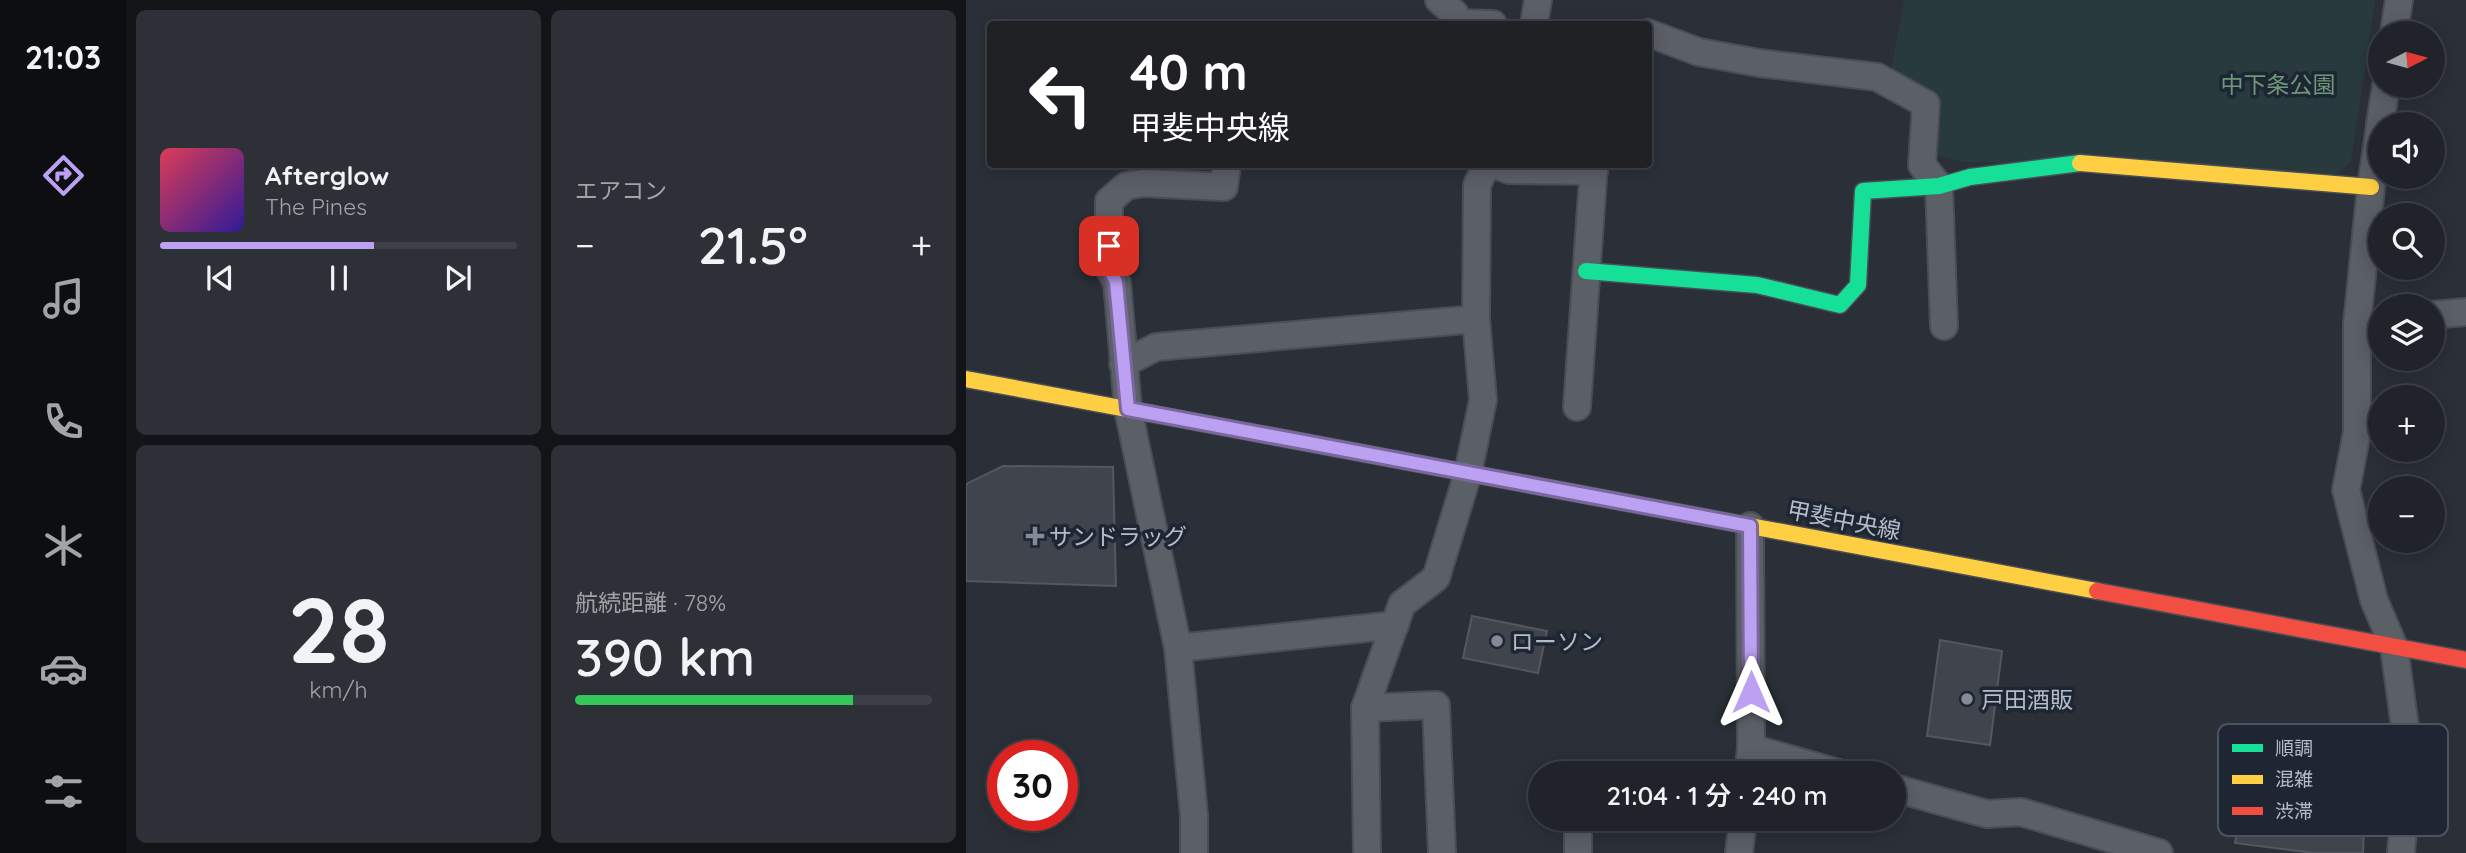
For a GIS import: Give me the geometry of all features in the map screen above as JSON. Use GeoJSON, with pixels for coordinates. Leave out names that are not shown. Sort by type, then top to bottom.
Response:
{"type":"FeatureCollection","features":[{"type":"Feature","properties":{"kind":"main road"},"geometry":{"type":"LineString","coordinates":[[1586,271],[1757,285],[1840,305],[1858,285],[1863,191],[1939,186],[1970,177],[2077,163],[2368,187]]}},
{"type":"Feature","properties":{"kind":"main road","name":"甲斐中央線"},"geometry":{"type":"LineString","coordinates":[[966,379],[2466,660]]}},
{"type":"Feature","properties":{"kind":"street"},"geometry":{"type":"LineString","coordinates":[[1534,21],[1538,0]]}},
{"type":"Feature","properties":{"kind":"street"},"geometry":{"type":"LineString","coordinates":[[2396,21],[2399,0]]}},
{"type":"Feature","properties":{"kind":"street"},"geometry":{"type":"LineString","coordinates":[[1453,12],[1483,21]]}},
{"type":"Feature","properties":{"kind":"street"},"geometry":{"type":"LineString","coordinates":[[1652,34],[1699,52],[1759,63],[1877,77],[1926,104],[1922,165],[1939,186],[1944,326]]}},
{"type":"Feature","properties":{"kind":"street"},"geometry":{"type":"LineString","coordinates":[[1194,853],[1194,815],[1178,648],[1128,409],[1116,282],[1109,268],[1109,201],[1126,186],[1143,183],[1224,187],[1226,168]]}},
{"type":"Feature","properties":{"kind":"street"},"geometry":{"type":"LineString","coordinates":[[1367,853],[1365,708],[1402,604],[1436,579],[1468,473],[1483,400],[1476,319],[1477,185],[1485,168]]}},
{"type":"Feature","properties":{"kind":"street"},"geometry":{"type":"LineString","coordinates":[[1504,168],[1594,168],[1577,407]]}},
{"type":"Feature","properties":{"kind":"street"},"geometry":{"type":"LineString","coordinates":[[2369,294],[2371,189]]}},
{"type":"Feature","properties":{"kind":"street"},"geometry":{"type":"LineString","coordinates":[[2445,314],[2466,312]]}},
{"type":"Feature","properties":{"kind":"street"},"geometry":{"type":"LineString","coordinates":[[1123,364],[1156,347],[1476,319]]}},
{"type":"Feature","properties":{"kind":"street"},"geometry":{"type":"LineString","coordinates":[[2368,332],[2357,432],[2346,490],[2374,600],[2394,647],[2405,724]]}},
{"type":"Feature","properties":{"kind":"street"},"geometry":{"type":"LineString","coordinates":[[1750,526],[1750,761]]}},
{"type":"Feature","properties":{"kind":"street"},"geometry":{"type":"LineString","coordinates":[[1178,648],[1395,625]]}},
{"type":"Feature","properties":{"kind":"street"},"geometry":{"type":"LineString","coordinates":[[1365,708],[1436,705],[1441,853]]}},
{"type":"Feature","properties":{"kind":"street"},"geometry":{"type":"LineString","coordinates":[[1906,791],[1987,814],[2021,813],[2120,847],[2159,853]]}},
{"type":"Feature","properties":{"kind":"street"},"geometry":{"type":"LineString","coordinates":[[1578,831],[1578,853]]}},
{"type":"Feature","properties":{"kind":"street"},"geometry":{"type":"LineString","coordinates":[[1739,853],[1742,831]]}},
{"type":"Feature","properties":{"kind":"green space","name":"中下条公園"},"geometry":{"type":"Polygon","coordinates":[[[1904,0],[2375,0],[2372,21],[2368,21],[2368,47],[2351,161],[2338,174],[1962,162],[1935,154],[1939,95],[1891,71],[1904,0]]]}},
{"type":"Feature","properties":{"kind":"building"},"geometry":{"type":"Polygon","coordinates":[[[1003,466],[1113,467],[1116,586],[966,581],[966,484],[1003,466]]]}},
{"type":"Feature","properties":{"kind":"building"},"geometry":{"type":"Polygon","coordinates":[[[1472,616],[1547,631],[1538,673],[1463,658],[1472,616]]]}},
{"type":"Feature","properties":{"kind":"building"},"geometry":{"type":"Polygon","coordinates":[[[1940,640],[2002,651],[1990,745],[1927,736],[1940,640]]]}},
{"type":"Feature","properties":{"kind":"building"},"geometry":{"type":"Polygon","coordinates":[[[2236,836],[2364,836],[2363,853],[2314,853],[2235,843],[2236,836]]]}},
{"type":"Feature","properties":{"kind":"traffic: fast"},"geometry":{"type":"LineString","coordinates":[[1586,271],[1757,285],[1840,305],[1858,285],[1863,191],[1939,186],[1970,177],[2080,163]]}},
{"type":"Feature","properties":{"kind":"traffic: slow"},"geometry":{"type":"LineString","coordinates":[[2080,163],[2368,187]]}},
{"type":"Feature","properties":{"kind":"traffic: slow"},"geometry":{"type":"LineString","coordinates":[[966,379],[1266,435]]}},
{"type":"Feature","properties":{"kind":"traffic: slow"},"geometry":{"type":"LineString","coordinates":[[1729,522],[2097,591]]}},
{"type":"Feature","properties":{"kind":"traffic: jam"},"geometry":{"type":"LineString","coordinates":[[1266,435],[1729,522]]}},
{"type":"Feature","properties":{"kind":"traffic: jam"},"geometry":{"type":"LineString","coordinates":[[2097,591],[2466,660]]}},
{"type":"Feature","properties":{"kind":"place","name":"サンドラッグ"},"geometry":{"type":"Point","coordinates":[1035,536]}},
{"type":"Feature","properties":{"kind":"place","name":"ローソン"},"geometry":{"type":"Point","coordinates":[1497,641]}},
{"type":"Feature","properties":{"kind":"place","name":"戸田酒販"},"geometry":{"type":"Point","coordinates":[1967,699]}},
{"type":"Feature","properties":{"kind":"route"},"geometry":{"type":"LineString","coordinates":[[1109,246],[1109,268],[1116,282],[1128,409],[1750,526],[1751,692]]}}]}
